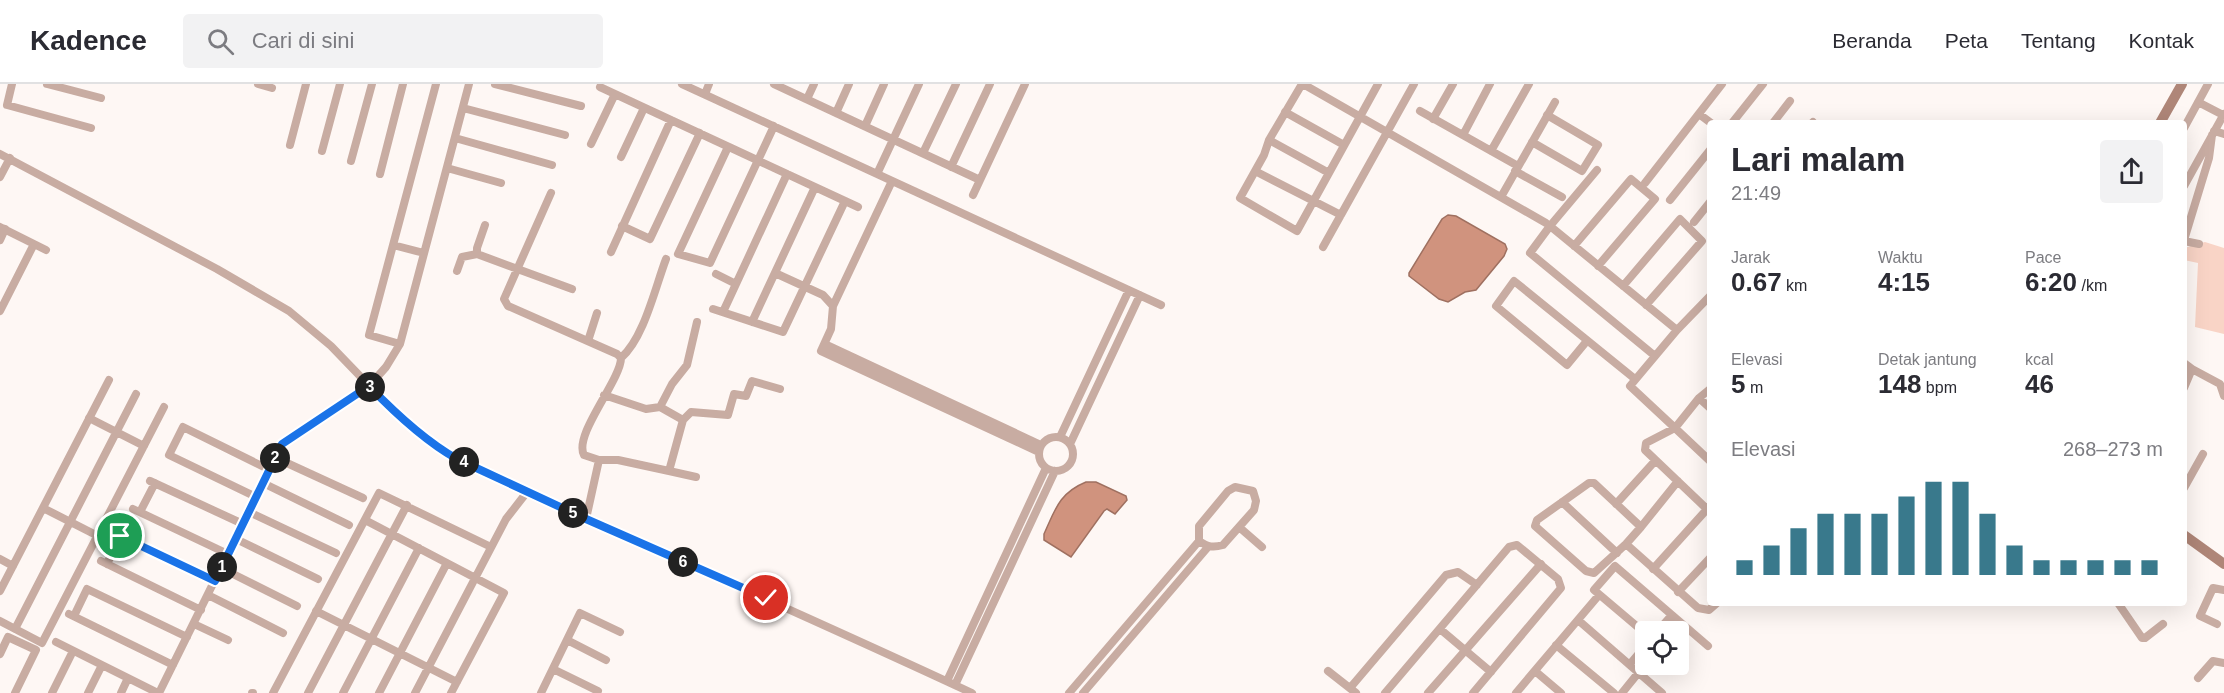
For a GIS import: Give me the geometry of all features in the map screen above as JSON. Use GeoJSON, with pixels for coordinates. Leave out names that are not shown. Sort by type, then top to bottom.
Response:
{"type":"FeatureCollection","features":[{"type":"Feature","properties":{"kind":"street"},"geometry":{"type":"LineString","coordinates":[[12,84],[7,105],[91,128]]}},
{"type":"Feature","properties":{"kind":"street"},"geometry":{"type":"LineString","coordinates":[[47,84],[101,98]]}},
{"type":"Feature","properties":{"kind":"street"},"geometry":{"type":"LineString","coordinates":[[258,84],[272,88]]}},
{"type":"Feature","properties":{"kind":"street"},"geometry":{"type":"LineString","coordinates":[[290,145],[306,84]]}},
{"type":"Feature","properties":{"kind":"street"},"geometry":{"type":"LineString","coordinates":[[322,151],[340,84]]}},
{"type":"Feature","properties":{"kind":"street"},"geometry":{"type":"LineString","coordinates":[[351,161],[372,84]]}},
{"type":"Feature","properties":{"kind":"street"},"geometry":{"type":"LineString","coordinates":[[380,174],[404,84]]}},
{"type":"Feature","properties":{"kind":"street"},"geometry":{"type":"LineString","coordinates":[[400,344],[369,335],[436,84]]}},
{"type":"Feature","properties":{"kind":"street"},"geometry":{"type":"LineString","coordinates":[[56,642],[159,693],[282,444],[369,386],[386,367],[400,344],[470,84]]}},
{"type":"Feature","properties":{"kind":"street"},"geometry":{"type":"LineString","coordinates":[[495,84],[581,106]]}},
{"type":"Feature","properties":{"kind":"street"},"geometry":{"type":"LineString","coordinates":[[682,84],[1161,305]]}},
{"type":"Feature","properties":{"kind":"street"},"geometry":{"type":"LineString","coordinates":[[705,94],[709,84]]}},
{"type":"Feature","properties":{"kind":"street"},"geometry":{"type":"LineString","coordinates":[[774,84],[980,180]]}},
{"type":"Feature","properties":{"kind":"street"},"geometry":{"type":"LineString","coordinates":[[807,99],[814,84]]}},
{"type":"Feature","properties":{"kind":"street"},"geometry":{"type":"LineString","coordinates":[[836,113],[849,84]]}},
{"type":"Feature","properties":{"kind":"street"},"geometry":{"type":"LineString","coordinates":[[865,126],[884,84]]}},
{"type":"Feature","properties":{"kind":"street"},"geometry":{"type":"LineString","coordinates":[[877,174],[919,84]]}},
{"type":"Feature","properties":{"kind":"street"},"geometry":{"type":"LineString","coordinates":[[923,153],[956,84]]}},
{"type":"Feature","properties":{"kind":"street"},"geometry":{"type":"LineString","coordinates":[[951,167],[990,84]]}},
{"type":"Feature","properties":{"kind":"street"},"geometry":{"type":"LineString","coordinates":[[1289,84],[1301,86],[1360,117],[1548,225],[1677,330]]}},
{"type":"Feature","properties":{"kind":"street"},"geometry":{"type":"LineString","coordinates":[[1301,86],[1269,140],[1264,155],[1240,198],[1297,231],[1378,84]]}},
{"type":"Feature","properties":{"kind":"street"},"geometry":{"type":"LineString","coordinates":[[1323,247],[1414,84]]}},
{"type":"Feature","properties":{"kind":"street"},"geometry":{"type":"LineString","coordinates":[[1433,119],[1453,84]]}},
{"type":"Feature","properties":{"kind":"street"},"geometry":{"type":"LineString","coordinates":[[1463,135],[1490,84]]}},
{"type":"Feature","properties":{"kind":"street"},"geometry":{"type":"LineString","coordinates":[[1491,151],[1529,84]]}},
{"type":"Feature","properties":{"kind":"street"},"geometry":{"type":"LineString","coordinates":[[1645,183],[1722,84]]}},
{"type":"Feature","properties":{"kind":"street"},"geometry":{"type":"LineString","coordinates":[[1734,120],[1763,84]]}},
{"type":"Feature","properties":{"kind":"street"},"geometry":{"type":"LineString","coordinates":[[2162,120],[2182,84]]}},
{"type":"Feature","properties":{"kind":"street"},"geometry":{"type":"LineString","coordinates":[[2187,122],[2208,84]]}},
{"type":"Feature","properties":{"kind":"street"},"geometry":{"type":"LineString","coordinates":[[973,195],[1021,85]]}},
{"type":"Feature","properties":{"kind":"street"},"geometry":{"type":"LineString","coordinates":[[600,87],[858,207]]}},
{"type":"Feature","properties":{"kind":"street"},"geometry":{"type":"LineString","coordinates":[[591,144],[615,94]]}},
{"type":"Feature","properties":{"kind":"street"},"geometry":{"type":"LineString","coordinates":[[1775,120],[1790,101]]}},
{"type":"Feature","properties":{"kind":"street"},"geometry":{"type":"LineString","coordinates":[[1501,197],[1555,102]]}},
{"type":"Feature","properties":{"kind":"street"},"geometry":{"type":"LineString","coordinates":[[2187,181],[2224,115],[2198,102]]}},
{"type":"Feature","properties":{"kind":"street"},"geometry":{"type":"LineString","coordinates":[[463,108],[565,135]]}},
{"type":"Feature","properties":{"kind":"street"},"geometry":{"type":"LineString","coordinates":[[621,157],[644,108]]}},
{"type":"Feature","properties":{"kind":"street"},"geometry":{"type":"LineString","coordinates":[[1420,111],[1491,151],[1516,169],[1562,196]]}},
{"type":"Feature","properties":{"kind":"street"},"geometry":{"type":"LineString","coordinates":[[1286,112],[1344,145]]}},
{"type":"Feature","properties":{"kind":"street"},"geometry":{"type":"LineString","coordinates":[[1699,114],[1707,120]]}},
{"type":"Feature","properties":{"kind":"street"},"geometry":{"type":"LineString","coordinates":[[1532,142],[1582,171],[1598,145],[1547,115]]}},
{"type":"Feature","properties":{"kind":"street"},"geometry":{"type":"LineString","coordinates":[[611,252],[670,120]]}},
{"type":"Feature","properties":{"kind":"street"},"geometry":{"type":"LineString","coordinates":[[728,147],[678,254],[710,264],[774,126]]}},
{"type":"Feature","properties":{"kind":"street"},"geometry":{"type":"LineString","coordinates":[[2213,133],[2224,134]]}},
{"type":"Feature","properties":{"kind":"street"},"geometry":{"type":"LineString","coordinates":[[2187,231],[2209,158],[2213,133]]}},
{"type":"Feature","properties":{"kind":"street"},"geometry":{"type":"LineString","coordinates":[[622,226],[650,239],[700,134]]}},
{"type":"Feature","properties":{"kind":"street"},"geometry":{"type":"LineString","coordinates":[[455,138],[552,165]]}},
{"type":"Feature","properties":{"kind":"street"},"geometry":{"type":"LineString","coordinates":[[1269,140],[1329,173]]}},
{"type":"Feature","properties":{"kind":"street"},"geometry":{"type":"LineString","coordinates":[[1670,200],[1707,154]]}},
{"type":"Feature","properties":{"kind":"street"},"geometry":{"type":"LineString","coordinates":[[0,177],[3,157],[217,269],[289,310],[331,346],[384,401],[443,451],[527,492],[588,512],[972,693]]}},
{"type":"Feature","properties":{"kind":"street"},"geometry":{"type":"LineString","coordinates":[[447,168],[501,183]]}},
{"type":"Feature","properties":{"kind":"street"},"geometry":{"type":"LineString","coordinates":[[1597,170],[1548,225],[1530,253],[1655,356]]}},
{"type":"Feature","properties":{"kind":"street"},"geometry":{"type":"LineString","coordinates":[[1255,171],[1341,214]]}},
{"type":"Feature","properties":{"kind":"street"},"geometry":{"type":"LineString","coordinates":[[723,312],[787,174]]}},
{"type":"Feature","properties":{"kind":"street"},"geometry":{"type":"LineString","coordinates":[[1574,246],[1630,179],[1655,199],[1598,266]]}},
{"type":"Feature","properties":{"kind":"street"},"geometry":{"type":"LineString","coordinates":[[892,181],[833,306],[831,329],[821,351],[1040,448]]}},
{"type":"Feature","properties":{"kind":"street"},"geometry":{"type":"LineString","coordinates":[[752,322],[815,187]]}},
{"type":"Feature","properties":{"kind":"street"},"geometry":{"type":"LineString","coordinates":[[551,193],[516,267],[504,297],[506,304],[621,358]]}},
{"type":"Feature","properties":{"kind":"street"},"geometry":{"type":"LineString","coordinates":[[713,309],[783,332],[845,201]]}},
{"type":"Feature","properties":{"kind":"street"},"geometry":{"type":"LineString","coordinates":[[1694,222],[1707,206]]}},
{"type":"Feature","properties":{"kind":"street"},"geometry":{"type":"LineString","coordinates":[[1623,286],[1680,219],[1702,241],[1646,305]]}},
{"type":"Feature","properties":{"kind":"street"},"geometry":{"type":"LineString","coordinates":[[477,255],[477,248],[485,225]]}},
{"type":"Feature","properties":{"kind":"street"},"geometry":{"type":"LineString","coordinates":[[0,240],[3,228],[46,250]]}},
{"type":"Feature","properties":{"kind":"street"},"geometry":{"type":"LineString","coordinates":[[2187,242],[2199,244]]}},
{"type":"Feature","properties":{"kind":"street"},"geometry":{"type":"LineString","coordinates":[[0,311],[34,244]]}},
{"type":"Feature","properties":{"kind":"street"},"geometry":{"type":"LineString","coordinates":[[393,245],[424,253]]}},
{"type":"Feature","properties":{"kind":"street"},"geometry":{"type":"LineString","coordinates":[[457,271],[463,256],[477,255],[516,267],[572,289]]}},
{"type":"Feature","properties":{"kind":"street"},"geometry":{"type":"LineString","coordinates":[[666,259],[637,334],[621,358],[620,365],[581,448],[584,455],[599,460],[618,460],[696,477]]}},
{"type":"Feature","properties":{"kind":"street"},"geometry":{"type":"LineString","coordinates":[[775,273],[823,295],[833,306]]}},
{"type":"Feature","properties":{"kind":"street"},"geometry":{"type":"LineString","coordinates":[[716,274],[736,284]]}},
{"type":"Feature","properties":{"kind":"street"},"geometry":{"type":"LineString","coordinates":[[1586,342],[1567,365],[1496,306],[1514,281],[1586,342],[1635,379]]}},
{"type":"Feature","properties":{"kind":"street"},"geometry":{"type":"LineString","coordinates":[[1060,437],[1129,290]]}},
{"type":"Feature","properties":{"kind":"street"},"geometry":{"type":"LineString","coordinates":[[1070,444],[1140,295]]}},
{"type":"Feature","properties":{"kind":"street"},"geometry":{"type":"LineString","coordinates":[[1707,299],[1677,330],[1630,386],[1707,458]]}},
{"type":"Feature","properties":{"kind":"street"},"geometry":{"type":"LineString","coordinates":[[588,341],[597,313]]}},
{"type":"Feature","properties":{"kind":"street"},"geometry":{"type":"LineString","coordinates":[[660,407],[672,384],[687,365],[697,322]]}},
{"type":"Feature","properties":{"kind":"street"},"geometry":{"type":"LineString","coordinates":[[2187,365],[2220,384],[2224,396]]}},
{"type":"Feature","properties":{"kind":"street"},"geometry":{"type":"LineString","coordinates":[[2187,381],[2192,369]]}},
{"type":"Feature","properties":{"kind":"street"},"geometry":{"type":"LineString","coordinates":[[0,591],[109,380]]}},
{"type":"Feature","properties":{"kind":"street"},"geometry":{"type":"LineString","coordinates":[[669,471],[683,420],[691,412],[729,415],[735,394],[747,396],[752,381],[780,388]]}},
{"type":"Feature","properties":{"kind":"street"},"geometry":{"type":"LineString","coordinates":[[1707,391],[1675,428],[1644,446],[1655,461],[1707,507]]}},
{"type":"Feature","properties":{"kind":"street"},"geometry":{"type":"LineString","coordinates":[[15,629],[136,394]]}},
{"type":"Feature","properties":{"kind":"street"},"geometry":{"type":"LineString","coordinates":[[604,395],[646,409],[660,407],[683,420]]}},
{"type":"Feature","properties":{"kind":"street"},"geometry":{"type":"LineString","coordinates":[[1699,398],[1707,405]]}},
{"type":"Feature","properties":{"kind":"street"},"geometry":{"type":"LineString","coordinates":[[0,621],[42,643],[164,407]]}},
{"type":"Feature","properties":{"kind":"street"},"geometry":{"type":"LineString","coordinates":[[89,418],[144,446]]}},
{"type":"Feature","properties":{"kind":"street"},"geometry":{"type":"LineString","coordinates":[[256,497],[169,455],[183,427],[270,470]]}},
{"type":"Feature","properties":{"kind":"street"},"geometry":{"type":"LineString","coordinates":[[1053,436],[1060,437],[1070,444],[1073,453],[1072,460],[1062,470],[1055,471],[1042,464],[1040,448],[1046,439],[1053,436]]}},
{"type":"Feature","properties":{"kind":"street"},"geometry":{"type":"LineString","coordinates":[[2187,482],[2202,454]]}},
{"type":"Feature","properties":{"kind":"street"},"geometry":{"type":"LineString","coordinates":[[276,458],[363,498]]}},
{"type":"Feature","properties":{"kind":"street"},"geometry":{"type":"LineString","coordinates":[[588,512],[599,460]]}},
{"type":"Feature","properties":{"kind":"street"},"geometry":{"type":"LineString","coordinates":[[1616,504],[1655,461]]}},
{"type":"Feature","properties":{"kind":"street"},"geometry":{"type":"LineString","coordinates":[[951,683],[1046,468]]}},
{"type":"Feature","properties":{"kind":"street"},"geometry":{"type":"LineString","coordinates":[[951,683],[1055,471]]}},
{"type":"Feature","properties":{"kind":"street"},"geometry":{"type":"LineString","coordinates":[[228,554],[137,510],[152,482],[243,524]]}},
{"type":"Feature","properties":{"kind":"street"},"geometry":{"type":"LineString","coordinates":[[1641,527],[1592,482],[1537,520],[1535,526],[1590,573],[1598,571],[1626,544],[1641,527],[1678,482]]}},
{"type":"Feature","properties":{"kind":"street"},"geometry":{"type":"LineString","coordinates":[[263,483],[349,525]]}},
{"type":"Feature","properties":{"kind":"street"},"geometry":{"type":"LineString","coordinates":[[1069,693],[1199,541],[1199,526],[1228,491],[1235,487],[1253,491],[1256,501],[1254,510],[1223,545],[1208,547],[1199,541]]}},
{"type":"Feature","properties":{"kind":"street"},"geometry":{"type":"LineString","coordinates":[[415,693],[506,519],[527,492]]}},
{"type":"Feature","properties":{"kind":"street"},"geometry":{"type":"LineString","coordinates":[[273,693],[379,493],[491,547]]}},
{"type":"Feature","properties":{"kind":"street"},"geometry":{"type":"LineString","coordinates":[[1562,502],[1617,553]]}},
{"type":"Feature","properties":{"kind":"street"},"geometry":{"type":"LineString","coordinates":[[308,693],[407,505]]}},
{"type":"Feature","properties":{"kind":"street"},"geometry":{"type":"LineString","coordinates":[[43,508],[98,536]]}},
{"type":"Feature","properties":{"kind":"street"},"geometry":{"type":"LineString","coordinates":[[1653,569],[1707,511]]}},
{"type":"Feature","properties":{"kind":"street"},"geometry":{"type":"LineString","coordinates":[[249,512],[336,553]]}},
{"type":"Feature","properties":{"kind":"street"},"geometry":{"type":"LineString","coordinates":[[316,611],[428,668],[454,690],[504,593],[365,520]]}},
{"type":"Feature","properties":{"kind":"street"},"geometry":{"type":"LineString","coordinates":[[1239,527],[1262,547]]}},
{"type":"Feature","properties":{"kind":"street"},"geometry":{"type":"LineString","coordinates":[[201,610],[104,563],[120,536],[215,581]]}},
{"type":"Feature","properties":{"kind":"street"},"geometry":{"type":"LineString","coordinates":[[2187,537],[2224,564]]}},
{"type":"Feature","properties":{"kind":"street"},"geometry":{"type":"LineString","coordinates":[[236,539],[318,579]]}},
{"type":"Feature","properties":{"kind":"street"},"geometry":{"type":"LineString","coordinates":[[1626,544],[1678,592],[1702,610],[1710,610],[1715,606]]}},
{"type":"Feature","properties":{"kind":"street"},"geometry":{"type":"LineString","coordinates":[[1385,693],[1511,545],[1517,545],[1558,579],[1561,588],[1473,693]]}},
{"type":"Feature","properties":{"kind":"street"},"geometry":{"type":"LineString","coordinates":[[1083,693],[1208,547]]}},
{"type":"Feature","properties":{"kind":"street"},"geometry":{"type":"LineString","coordinates":[[343,693],[419,548]]}},
{"type":"Feature","properties":{"kind":"street"},"geometry":{"type":"LineString","coordinates":[[0,559],[13,566]]}},
{"type":"Feature","properties":{"kind":"street"},"geometry":{"type":"LineString","coordinates":[[1678,592],[1707,561]]}},
{"type":"Feature","properties":{"kind":"street"},"geometry":{"type":"LineString","coordinates":[[379,693],[447,563]]}},
{"type":"Feature","properties":{"kind":"street"},"geometry":{"type":"LineString","coordinates":[[1428,693],[1541,564]]}},
{"type":"Feature","properties":{"kind":"street"},"geometry":{"type":"LineString","coordinates":[[1635,625],[1594,590],[1615,566],[1708,646]]}},
{"type":"Feature","properties":{"kind":"street"},"geometry":{"type":"LineString","coordinates":[[221,568],[297,606]]}},
{"type":"Feature","properties":{"kind":"street"},"geometry":{"type":"LineString","coordinates":[[1328,671],[1353,690],[1446,575],[1458,572],[1478,585]]}},
{"type":"Feature","properties":{"kind":"street"},"geometry":{"type":"LineString","coordinates":[[2217,624],[2200,616],[2213,588],[2224,590]]}},
{"type":"Feature","properties":{"kind":"street"},"geometry":{"type":"LineString","coordinates":[[173,665],[71,615],[87,589],[187,637]]}},
{"type":"Feature","properties":{"kind":"street"},"geometry":{"type":"LineString","coordinates":[[1516,693],[1599,594]]}},
{"type":"Feature","properties":{"kind":"street"},"geometry":{"type":"LineString","coordinates":[[208,595],[283,633]]}},
{"type":"Feature","properties":{"kind":"street"},"geometry":{"type":"LineString","coordinates":[[2120,606],[2142,638],[2163,624]]}},
{"type":"Feature","properties":{"kind":"street"},"geometry":{"type":"LineString","coordinates":[[541,693],[580,613],[621,632]]}},
{"type":"Feature","properties":{"kind":"street"},"geometry":{"type":"LineString","coordinates":[[1667,621],[1672,615]]}},
{"type":"Feature","properties":{"kind":"street"},"geometry":{"type":"LineString","coordinates":[[1578,620],[1635,668]]}},
{"type":"Feature","properties":{"kind":"street"},"geometry":{"type":"LineString","coordinates":[[194,624],[228,640]]}},
{"type":"Feature","properties":{"kind":"street"},"geometry":{"type":"LineString","coordinates":[[1125,628],[1133,635]]}},
{"type":"Feature","properties":{"kind":"street"},"geometry":{"type":"LineString","coordinates":[[1440,629],[1491,672]]}},
{"type":"Feature","properties":{"kind":"street"},"geometry":{"type":"LineString","coordinates":[[0,654],[9,637],[36,650],[15,693]]}},
{"type":"Feature","properties":{"kind":"street"},"geometry":{"type":"LineString","coordinates":[[567,640],[606,660]]}},
{"type":"Feature","properties":{"kind":"street"},"geometry":{"type":"LineString","coordinates":[[1556,645],[1614,693]]}},
{"type":"Feature","properties":{"kind":"street"},"geometry":{"type":"LineString","coordinates":[[52,693],[73,651]]}},
{"type":"Feature","properties":{"kind":"street"},"geometry":{"type":"LineString","coordinates":[[1630,664],[1635,658]]}},
{"type":"Feature","properties":{"kind":"street"},"geometry":{"type":"LineString","coordinates":[[2198,678],[2213,661],[2224,663]]}},
{"type":"Feature","properties":{"kind":"street"},"geometry":{"type":"LineString","coordinates":[[88,693],[102,665]]}},
{"type":"Feature","properties":{"kind":"street"},"geometry":{"type":"LineString","coordinates":[[553,669],[598,691]]}},
{"type":"Feature","properties":{"kind":"street"},"geometry":{"type":"LineString","coordinates":[[1534,671],[1561,693]]}},
{"type":"Feature","properties":{"kind":"street"},"geometry":{"type":"LineString","coordinates":[[1622,693],[1637,675]]}},
{"type":"Feature","properties":{"kind":"street"},"geometry":{"type":"LineString","coordinates":[[1642,675],[1662,693]]}},
{"type":"Feature","properties":{"kind":"street"},"geometry":{"type":"LineString","coordinates":[[121,693],[128,678]]}},
{"type":"Feature","properties":{"kind":"shaded area"},"geometry":{"type":"Polygon","coordinates":[[[1448,215],[1456,216],[1505,244],[1507,249],[1504,256],[1476,290],[1465,292],[1448,302],[1439,299],[1409,276],[1409,273],[1442,219],[1448,215]]]}},
{"type":"Feature","properties":{"kind":"shaded area"},"geometry":{"type":"Polygon","coordinates":[[[2205,242],[2224,248],[2224,334],[2195,327],[2198,263],[2187,261],[2187,247],[2205,242]]]}},
{"type":"Feature","properties":{"kind":"shaded area"},"geometry":{"type":"Polygon","coordinates":[[[1086,482],[1096,482],[1126,496],[1127,500],[1115,514],[1107,509],[1104,511],[1071,557],[1044,540],[1044,534],[1059,503],[1070,491],[1086,482]]]}},
{"type":"Feature","properties":{"kind":"route"},"geometry":{"type":"LineString","coordinates":[[120,536],[215,581],[282,444],[369,386],[443,451],[457,459],[766,598]]}}]}
